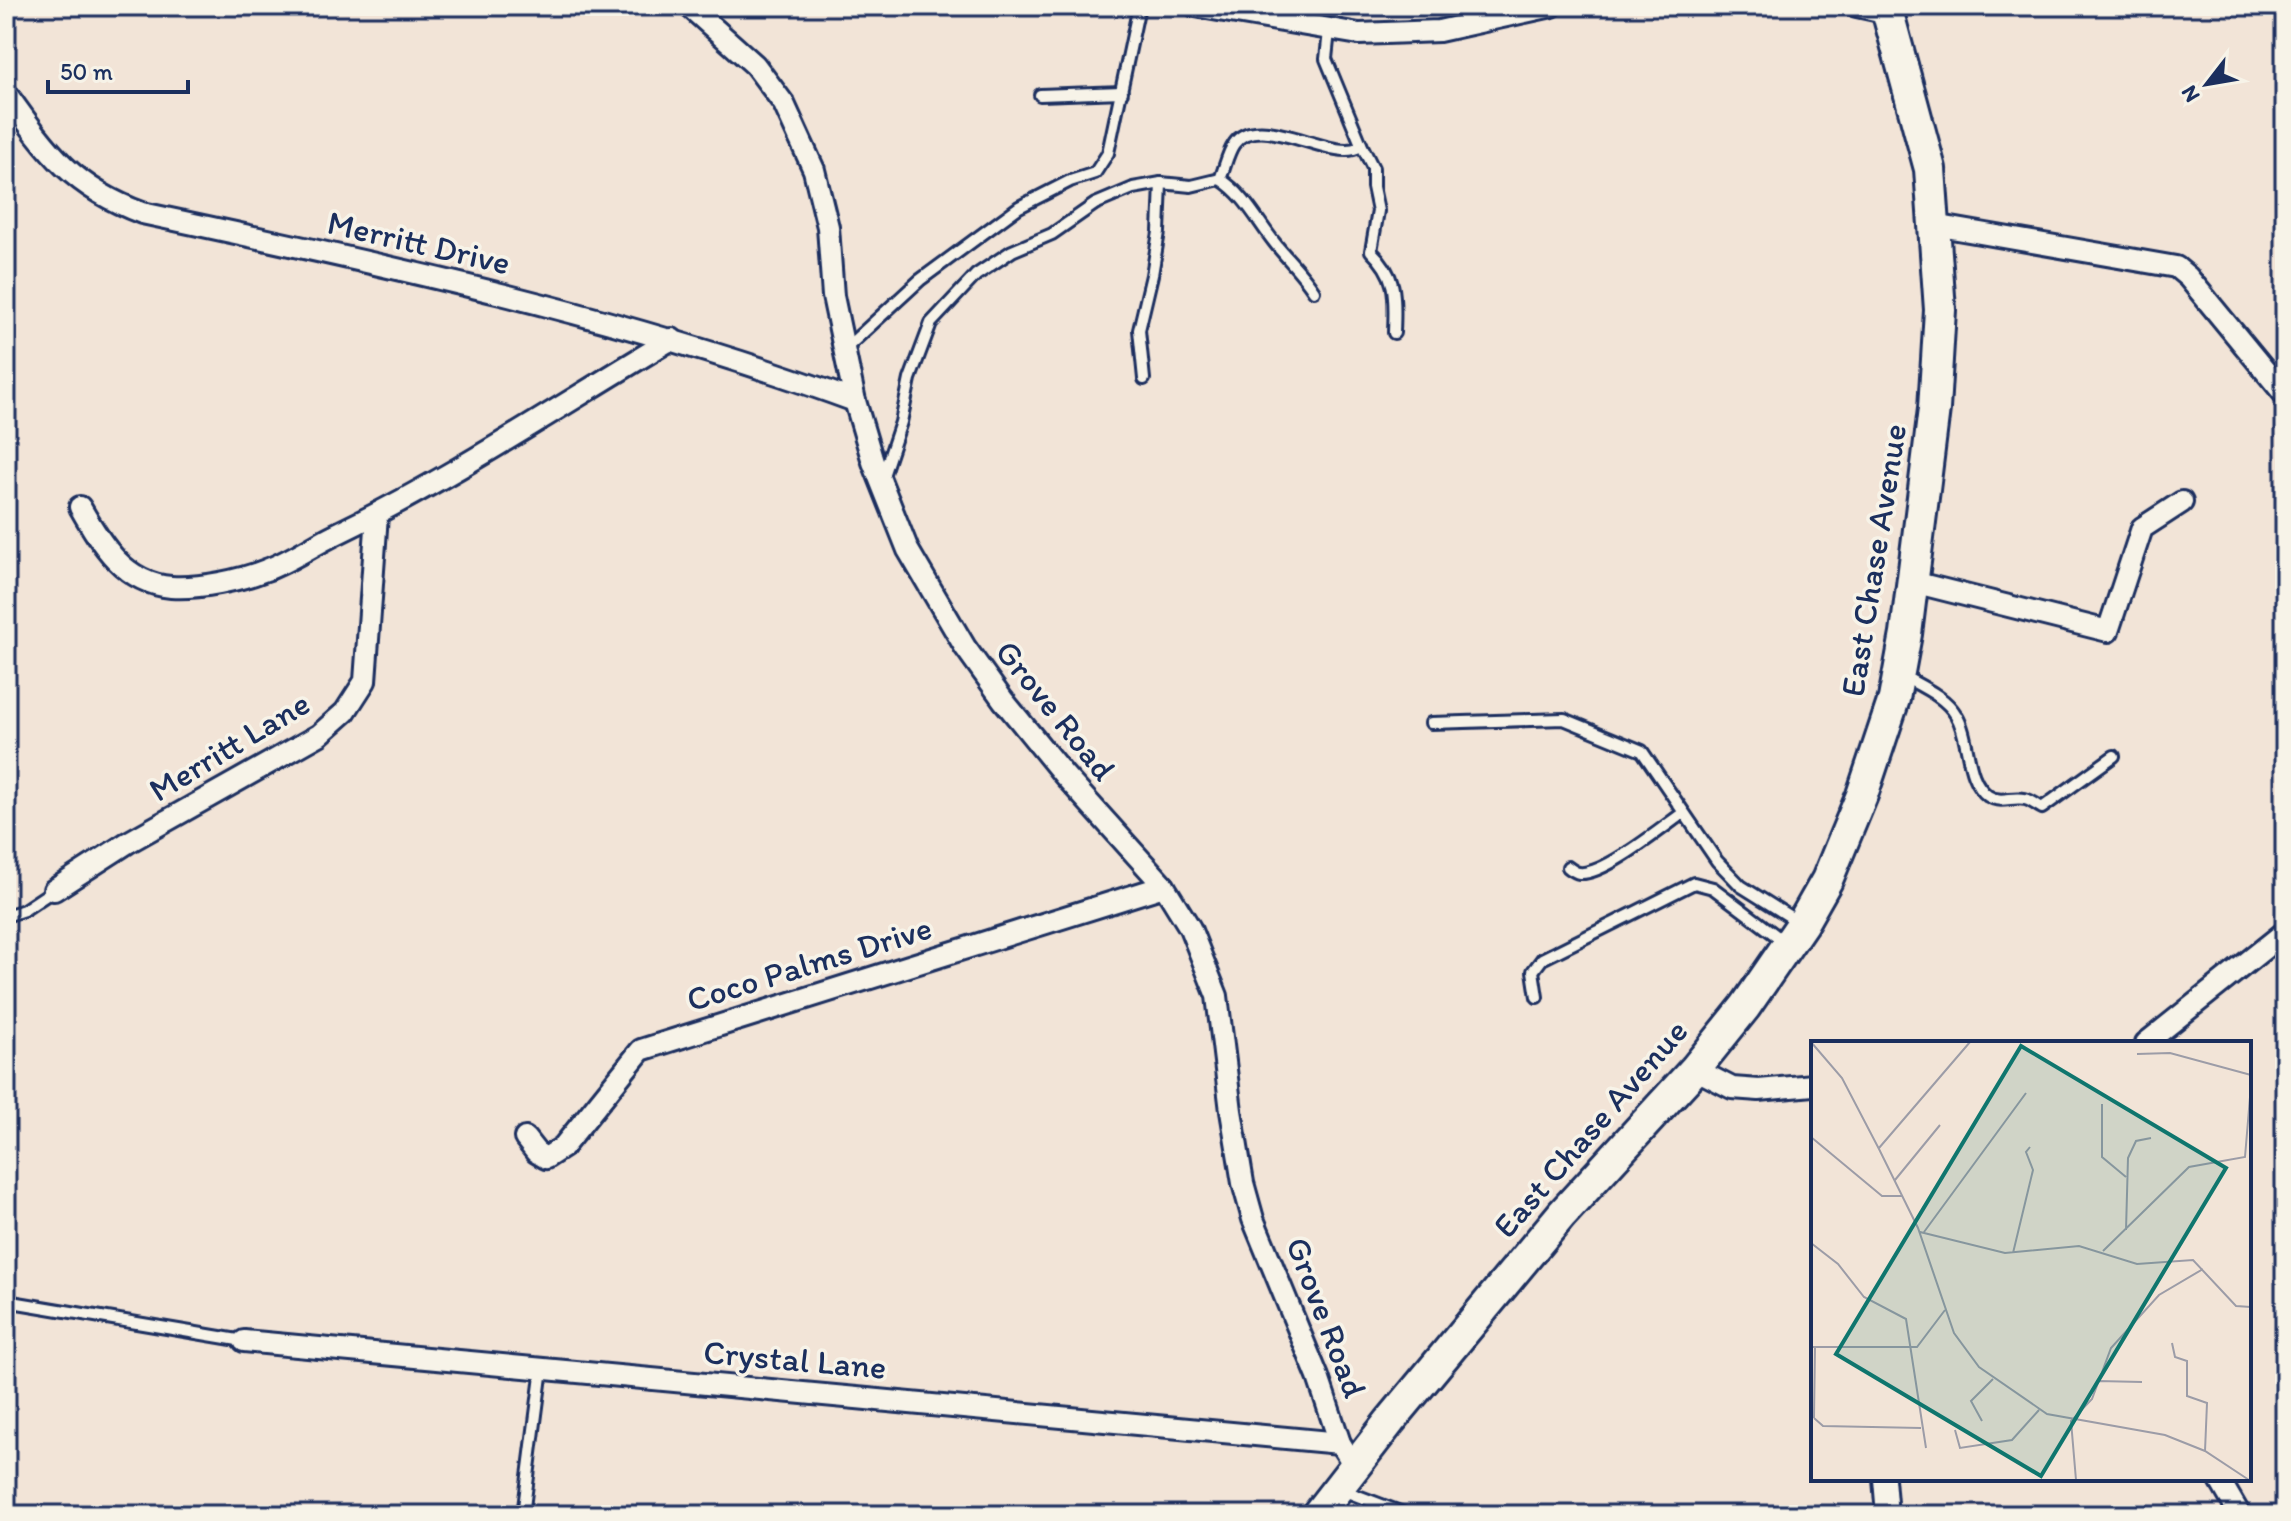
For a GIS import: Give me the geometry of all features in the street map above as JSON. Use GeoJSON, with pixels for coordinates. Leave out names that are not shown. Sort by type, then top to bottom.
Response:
{"type":"FeatureCollection","features":[{"type":"Feature","properties":{"kind":"main road","name":"East Chase Avenue"},"geometry":{"type":"LineString","coordinates":[[1317,1515],[1344,1466],[1562,1214],[1695,1069],[1745,1007],[1795,934],[1827,880],[1862,795],[1894,699],[1899,674],[1935,397],[1940,310],[1930,169],[1891,8]]}},
{"type":"Feature","properties":{"kind":"street","name":"Grove Road"},"geometry":{"type":"LineString","coordinates":[[689,6],[755,65],[784,104],[814,170],[828,227],[833,296],[855,401],[908,550],[965,647],[1003,700],[1064,775],[1164,886],[1190,928],[1217,996],[1231,1111],[1253,1219],[1318,1377],[1344,1466]]}},
{"type":"Feature","properties":{"kind":"street"},"geometry":{"type":"LineString","coordinates":[[1195,6],[1359,34],[1439,31],[1552,6]]}},
{"type":"Feature","properties":{"kind":"street"},"geometry":{"type":"LineString","coordinates":[[1857,6],[1891,8]]}},
{"type":"Feature","properties":{"kind":"street","name":"Merritt Drive"},"geometry":{"type":"LineString","coordinates":[[6,93],[46,150],[75,177],[114,202],[142,213],[401,268],[672,339],[855,401]]}},
{"type":"Feature","properties":{"kind":"street"},"geometry":{"type":"LineString","coordinates":[[1934,225],[2176,267],[2188,277],[2285,395]]}},
{"type":"Feature","properties":{"kind":"street"},"geometry":{"type":"LineString","coordinates":[[80,507],[103,547],[121,566],[142,580],[171,587],[221,582],[267,570],[377,515],[672,339]]}},
{"type":"Feature","properties":{"kind":"street"},"geometry":{"type":"LineString","coordinates":[[1913,582],[2108,631],[2142,528],[2182,502]]}},
{"type":"Feature","properties":{"kind":"street","name":"Merritt Lane"},"geometry":{"type":"LineString","coordinates":[[54,890],[127,843],[319,735],[345,712],[365,681],[377,515]]}},
{"type":"Feature","properties":{"kind":"street","name":"Coco Palms Drive"},"geometry":{"type":"LineString","coordinates":[[525,1138],[536,1152],[546,1158],[563,1147],[641,1050],[1164,886]]}},
{"type":"Feature","properties":{"kind":"street"},"geometry":{"type":"LineString","coordinates":[[2149,1041],[2285,932]]}},
{"type":"Feature","properties":{"kind":"street"},"geometry":{"type":"LineString","coordinates":[[1695,1069],[1732,1088],[1759,1090],[1811,1085]]}},
{"type":"Feature","properties":{"kind":"street","name":"Crystal Lane"},"geometry":{"type":"LineString","coordinates":[[244,1341],[542,1368],[1344,1466]]}},
{"type":"Feature","properties":{"kind":"street"},"geometry":{"type":"LineString","coordinates":[[1884,1481],[1887,1515]]}},
{"type":"Feature","properties":{"kind":"street"},"geometry":{"type":"LineString","coordinates":[[2220,1481],[2240,1515]]}},
{"type":"Feature","properties":{"kind":"lane"},"geometry":{"type":"LineString","coordinates":[[843,352],[920,280],[1019,207],[1070,181],[1095,173],[1108,153],[1139,6]]}},
{"type":"Feature","properties":{"kind":"lane"},"geometry":{"type":"LineString","coordinates":[[1329,31],[1326,59],[1373,168],[1378,211],[1371,251],[1388,267],[1395,298],[1394,333]]}},
{"type":"Feature","properties":{"kind":"lane"},"geometry":{"type":"LineString","coordinates":[[1040,95],[1122,92]]}},
{"type":"Feature","properties":{"kind":"lane"},"geometry":{"type":"LineString","coordinates":[[1220,179],[1235,142],[1242,135],[1254,131],[1286,135],[1345,152],[1353,151],[1361,144]]}},
{"type":"Feature","properties":{"kind":"lane"},"geometry":{"type":"LineString","coordinates":[[882,481],[901,422],[910,379],[931,323],[976,275],[1012,251],[1052,234],[1095,204],[1133,188],[1161,183],[1191,186],[1220,179],[1233,187],[1314,291]]}},
{"type":"Feature","properties":{"kind":"lane"},"geometry":{"type":"LineString","coordinates":[[1144,379],[1139,330],[1159,232],[1161,183]]}},
{"type":"Feature","properties":{"kind":"lane"},"geometry":{"type":"LineString","coordinates":[[1899,674],[1943,700],[1957,715],[1973,778],[1988,795],[2003,801],[2025,799],[2042,808],[2114,756]]}},
{"type":"Feature","properties":{"kind":"lane"},"geometry":{"type":"LineString","coordinates":[[1431,723],[1564,719],[1642,751],[1717,861],[1795,934]]}},
{"type":"Feature","properties":{"kind":"lane"},"geometry":{"type":"LineString","coordinates":[[1568,867],[1578,873],[1594,871],[1622,857],[1683,813]]}},
{"type":"Feature","properties":{"kind":"lane"},"geometry":{"type":"LineString","coordinates":[[1537,997],[1533,971],[1542,959],[1694,883],[1713,888],[1795,934]]}},
{"type":"Feature","properties":{"kind":"lane"},"geometry":{"type":"LineString","coordinates":[[6,916],[24,910],[54,890]]}},
{"type":"Feature","properties":{"kind":"lane"},"geometry":{"type":"LineString","coordinates":[[6,1301],[244,1341]]}},
{"type":"Feature","properties":{"kind":"lane"},"geometry":{"type":"LineString","coordinates":[[523,1515],[542,1368]]}},
{"type":"Feature","properties":{"kind":"lane"},"geometry":{"type":"LineString","coordinates":[[1344,1466],[1408,1515]]}}]}
